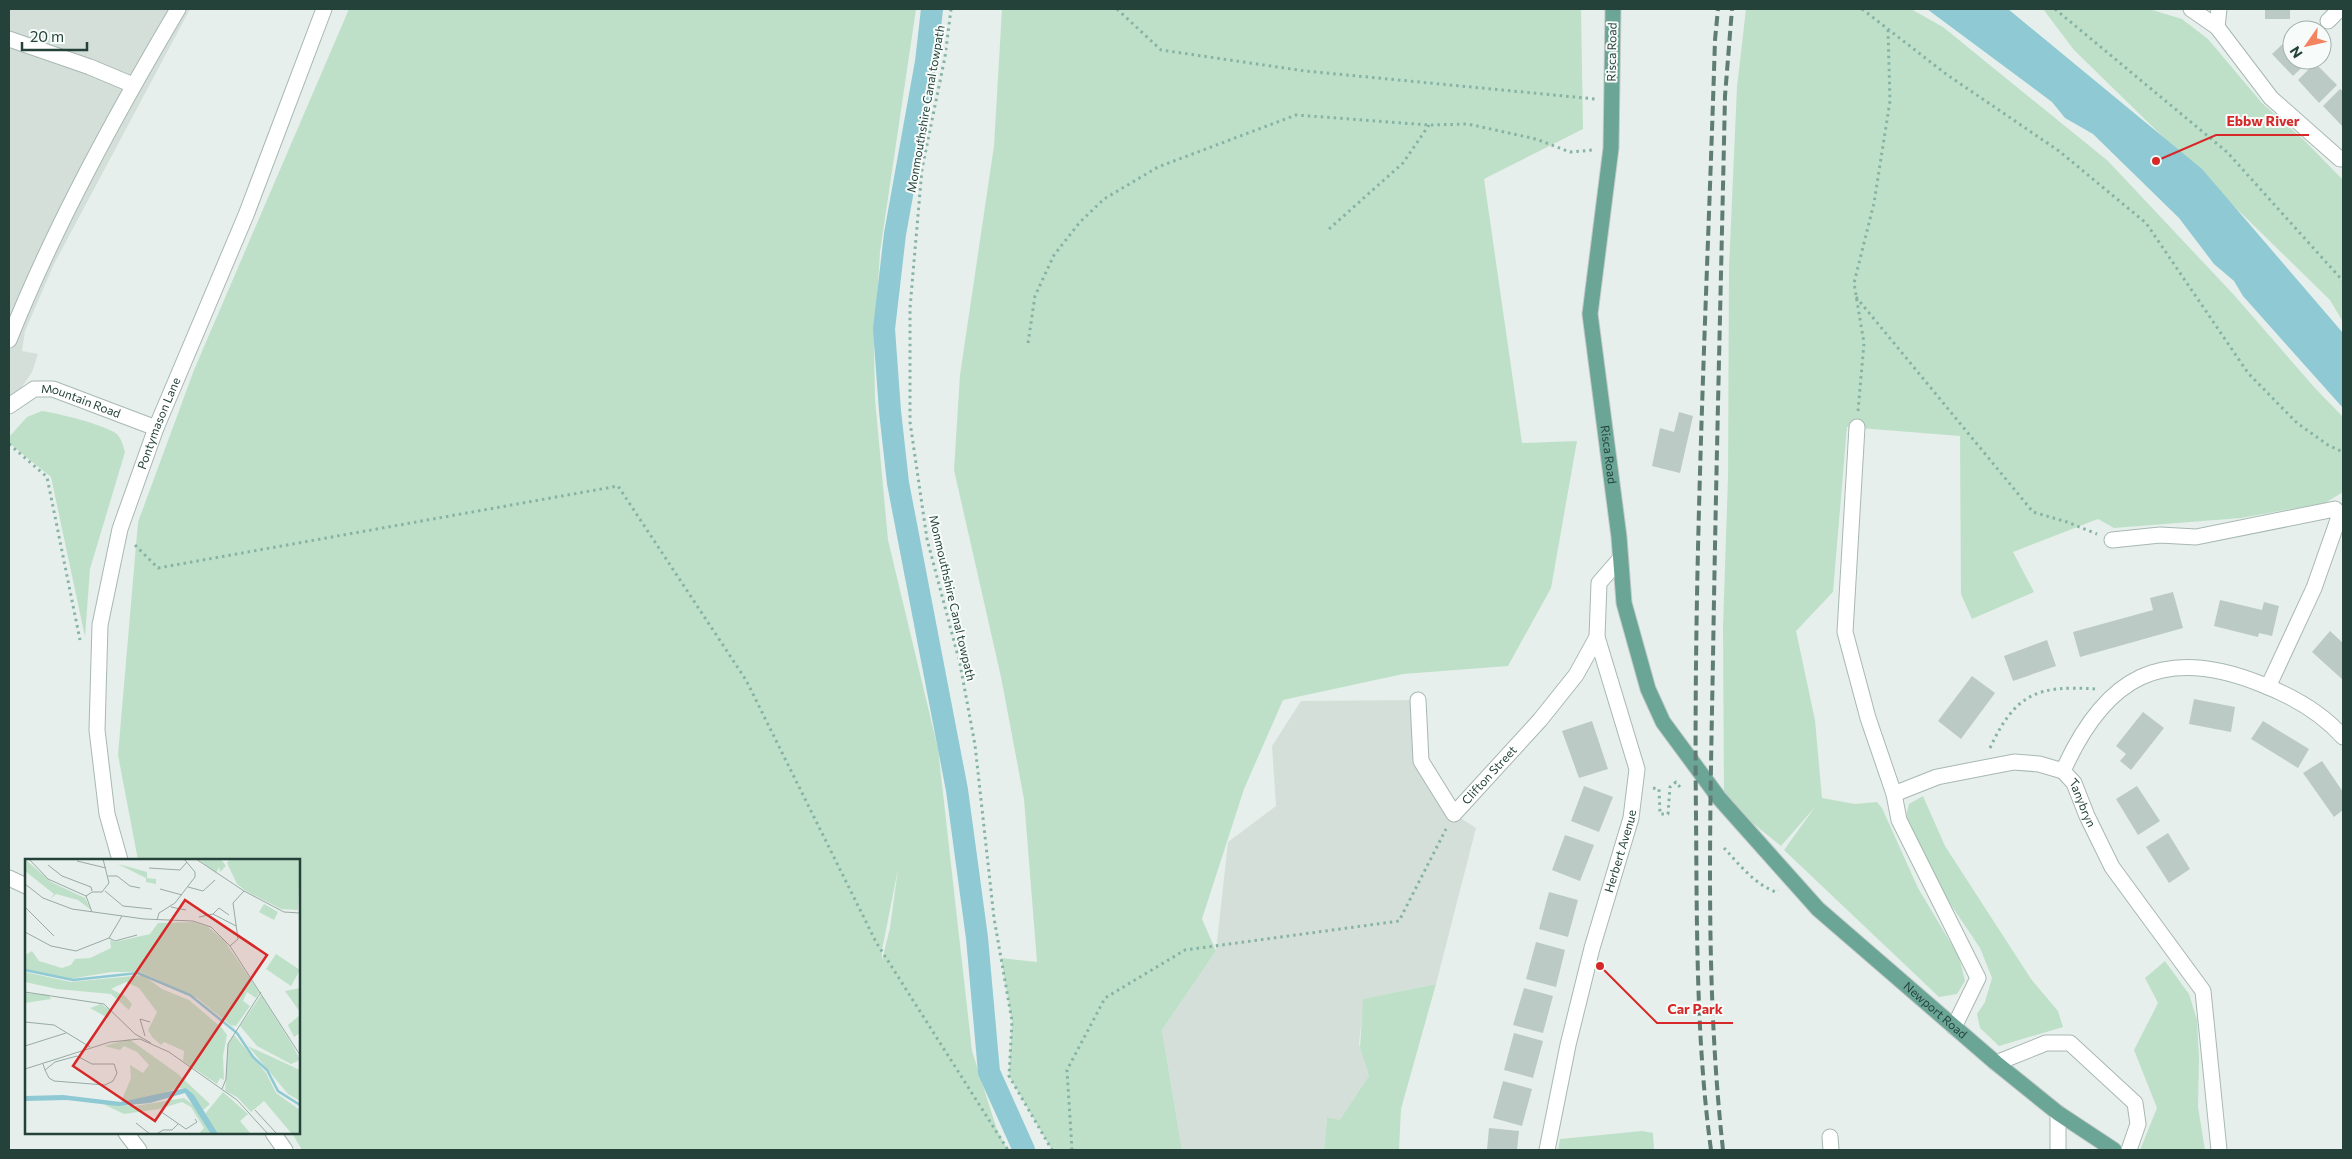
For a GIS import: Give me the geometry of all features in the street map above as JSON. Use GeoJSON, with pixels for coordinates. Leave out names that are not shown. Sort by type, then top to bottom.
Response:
{"type":"FeatureCollection","features":[{"type":"Feature","properties":{"kind":"main road","name":"Risca Road"},"geometry":{"type":"LineString","coordinates":[[1613,9],[1611,148],[1590,314],[1618,525],[1619,560],[1624,603],[1635,648],[1648,689],[1663,722],[1719,798],[1770,857]]}},
{"type":"Feature","properties":{"kind":"main road","name":"Newport Road"},"geometry":{"type":"LineString","coordinates":[[1770,857],[1831,921],[1996,1063],[2058,1113],[2114,1150]]}},
{"type":"Feature","properties":{"kind":"street"},"geometry":{"type":"LineString","coordinates":[[9,340],[30,287],[133,85],[178,9]]}},
{"type":"Feature","properties":{"kind":"street","name":"Pontymason Lane"},"geometry":{"type":"LineString","coordinates":[[120,859],[107,814],[97,730],[100,625],[120,529],[156,428],[246,215],[324,9]]}},
{"type":"Feature","properties":{"kind":"street"},"geometry":{"type":"LineString","coordinates":[[2191,9],[2217,26],[2237,56],[2271,98],[2340,159]]}},
{"type":"Feature","properties":{"kind":"street"},"geometry":{"type":"LineString","coordinates":[[2217,26],[2219,9]]}},
{"type":"Feature","properties":{"kind":"street"},"geometry":{"type":"LineString","coordinates":[[2329,20],[2340,9]]}},
{"type":"Feature","properties":{"kind":"street"},"geometry":{"type":"LineString","coordinates":[[9,39],[90,67],[133,85]]}},
{"type":"Feature","properties":{"kind":"street","name":"Mountain Road"},"geometry":{"type":"LineString","coordinates":[[9,406],[34,389],[53,389],[156,428]]}},
{"type":"Feature","properties":{"kind":"street"},"geometry":{"type":"LineString","coordinates":[[1857,427],[1845,632],[1868,718],[1894,794],[1898,820],[1978,978],[1954,1027]]}},
{"type":"Feature","properties":{"kind":"street"},"geometry":{"type":"LineString","coordinates":[[2112,540],[2160,535],[2196,537],[2335,509],[2340,514],[2314,588],[2268,687]]}},
{"type":"Feature","properties":{"kind":"street","name":"Herbert Avenue"},"geometry":{"type":"LineString","coordinates":[[1547,1150],[1568,1045],[1592,948],[1631,818],[1637,769],[1597,637],[1599,583],[1619,560]]}},
{"type":"Feature","properties":{"kind":"street","name":"Clifton Street"},"geometry":{"type":"LineString","coordinates":[[1418,700],[1421,761],[1454,814],[1540,720],[1576,675],[1597,637]]}},
{"type":"Feature","properties":{"kind":"street","name":"Tanybryn"},"geometry":{"type":"LineString","coordinates":[[2218,1150],[2203,991],[2112,867],[2087,816],[2074,783],[2063,771],[2092,717],[2118,691],[2148,674],[2177,667],[2199,668],[2236,674],[2268,687],[2308,706],[2333,725],[2343,737]]}},
{"type":"Feature","properties":{"kind":"street"},"geometry":{"type":"LineString","coordinates":[[1894,794],[1937,777],[2014,762],[2038,764],[2063,771]]}},
{"type":"Feature","properties":{"kind":"street"},"geometry":{"type":"LineString","coordinates":[[9,878],[25,886]]}},
{"type":"Feature","properties":{"kind":"street"},"geometry":{"type":"LineString","coordinates":[[1996,1063],[2046,1043],[2070,1042],[2134,1103],[2138,1124],[2129,1150]]}},
{"type":"Feature","properties":{"kind":"street"},"geometry":{"type":"LineString","coordinates":[[2058,1113],[2058,1150]]}},
{"type":"Feature","properties":{"kind":"street"},"geometry":{"type":"LineString","coordinates":[[127,1134],[140,1150]]}},
{"type":"Feature","properties":{"kind":"street"},"geometry":{"type":"LineString","coordinates":[[274,1134],[285,1150]]}},
{"type":"Feature","properties":{"kind":"path","name":"Monmouthshire Canal towpath"},"geometry":{"type":"LineString","coordinates":[[951,9],[945,57],[922,169],[910,308],[910,422],[927,539],[960,664],[975,745],[994,918],[1012,1021],[1009,1076],[1052,1150]]}},
{"type":"Feature","properties":{"kind":"path"},"geometry":{"type":"LineString","coordinates":[[1117,9],[1161,50],[1305,71],[1612,100]]}},
{"type":"Feature","properties":{"kind":"path"},"geometry":{"type":"LineString","coordinates":[[1862,9],[1946,74],[2059,151],[2146,224],[2248,373],[2298,423],[2328,445],[2343,452]]}},
{"type":"Feature","properties":{"kind":"path"},"geometry":{"type":"LineString","coordinates":[[2055,9],[2227,152],[2343,281]]}},
{"type":"Feature","properties":{"kind":"path"},"geometry":{"type":"LineString","coordinates":[[1857,427],[1864,343],[1854,283],[1874,203],[1890,101],[1888,29]]}},
{"type":"Feature","properties":{"kind":"path"},"geometry":{"type":"LineString","coordinates":[[1028,342],[1035,296],[1054,255],[1080,222],[1104,199],[1158,167],[1296,115],[1429,125],[1468,124],[1536,139],[1570,152],[1611,148]]}},
{"type":"Feature","properties":{"kind":"path"},"geometry":{"type":"LineString","coordinates":[[1330,229],[1403,163],[1429,125]]}},
{"type":"Feature","properties":{"kind":"path"},"geometry":{"type":"LineString","coordinates":[[1856,297],[2033,512],[2067,522],[2112,540]]}},
{"type":"Feature","properties":{"kind":"path"},"geometry":{"type":"LineString","coordinates":[[9,444],[46,478],[80,643]]}},
{"type":"Feature","properties":{"kind":"path"},"geometry":{"type":"LineString","coordinates":[[120,529],[158,568],[618,486],[746,680],[876,942],[1008,1150]]}},
{"type":"Feature","properties":{"kind":"path"},"geometry":{"type":"LineString","coordinates":[[1986,768],[1988,752],[2001,724],[2017,705],[2039,691],[2077,688],[2118,691]]}},
{"type":"Feature","properties":{"kind":"path"},"geometry":{"type":"LineString","coordinates":[[1659,788],[1660,814],[1668,814],[1670,787],[1676,782],[1680,787]]}},
{"type":"Feature","properties":{"kind":"path"},"geometry":{"type":"LineString","coordinates":[[1072,1150],[1067,1070],[1105,998],[1184,950],[1398,921],[1454,814]]}},
{"type":"Feature","properties":{"kind":"path"},"geometry":{"type":"LineString","coordinates":[[1724,848],[1755,880],[1768,889],[1776,892],[1792,880]]}},
{"type":"Feature","properties":{"kind":"shaded area"},"geometry":{"type":"Polygon","coordinates":[[[9,9],[190,9],[54,264],[25,331],[22,351],[38,354],[32,372],[9,406],[9,9]]]}},
{"type":"Feature","properties":{"kind":"shaded area"},"geometry":{"type":"Polygon","coordinates":[[[1418,700],[1421,761],[1454,814],[1476,828],[1436,984],[1364,999],[1359,1044],[1369,1076],[1343,1121],[1327,1117],[1324,1150],[1182,1150],[1162,1030],[1216,951],[1228,842],[1276,806],[1272,746],[1301,701],[1418,700]]]}},
{"type":"Feature","properties":{"kind":"green space"},"geometry":{"type":"Polygon","coordinates":[[[349,9],[916,9],[880,252],[874,348],[875,399],[888,540],[938,749],[972,1051],[997,1130],[1008,1150],[302,1150],[293,1134],[300,1134],[300,859],[138,859],[118,755],[138,522],[194,370],[349,9]],[[898,869],[882,950],[882,960],[890,928],[898,869]]]}},
{"type":"Feature","properties":{"kind":"green space"},"geometry":{"type":"Polygon","coordinates":[[[1002,9],[1581,9],[1583,129],[1484,179],[1522,443],[1577,441],[1551,588],[1508,666],[1403,674],[1283,700],[1244,789],[1202,919],[1216,951],[1162,1030],[1182,1150],[1052,1150],[1009,1076],[1012,1021],[1001,958],[1037,962],[1024,799],[1001,677],[954,470],[960,375],[994,146],[1002,9]]]}},
{"type":"Feature","properties":{"kind":"green space"},"geometry":{"type":"Polygon","coordinates":[[[1746,9],[1911,9],[1943,27],[2108,161],[2234,295],[2314,387],[2343,417],[2343,492],[2325,503],[2241,518],[2114,528],[2098,519],[2013,552],[2034,592],[1972,619],[1961,594],[1960,436],[1847,427],[1833,592],[1796,631],[1815,720],[1822,798],[1855,804],[1877,802],[1882,808],[1918,888],[1959,957],[1965,981],[1957,994],[1939,997],[1784,850],[1815,807],[1781,846],[1724,800],[1723,627],[1728,477],[1729,268],[1737,87],[1746,9]]]}},
{"type":"Feature","properties":{"kind":"green space"},"geometry":{"type":"Polygon","coordinates":[[[2043,9],[2149,9],[2182,19],[2208,39],[2262,103],[2304,140],[2343,180],[2343,322],[2330,300],[2074,50],[2043,9]]]}},
{"type":"Feature","properties":{"kind":"green space"},"geometry":{"type":"Polygon","coordinates":[[[42,411],[79,419],[114,432],[120,438],[125,452],[90,569],[85,637],[51,477],[9,443],[9,437],[27,417],[42,411]]]}},
{"type":"Feature","properties":{"kind":"green space"},"geometry":{"type":"Polygon","coordinates":[[[1923,796],[1945,846],[2031,979],[2058,1011],[2063,1027],[1999,1046],[1980,1028],[1977,1014],[1985,1002],[1992,978],[1980,948],[1945,896],[1906,816],[1909,804],[1923,796]]]}},
{"type":"Feature","properties":{"kind":"green space"},"geometry":{"type":"Polygon","coordinates":[[[2165,961],[2189,994],[2197,1020],[2199,1059],[2198,1107],[2205,1150],[2140,1150],[2157,1108],[2134,1050],[2158,1003],[2145,978],[2165,961]]]}},
{"type":"Feature","properties":{"kind":"green space"},"geometry":{"type":"Polygon","coordinates":[[[1436,984],[1401,1109],[1399,1150],[1324,1150],[1327,1117],[1340,1120],[1369,1076],[1360,1048],[1363,999],[1436,984]]]}},
{"type":"Feature","properties":{"kind":"green space"},"geometry":{"type":"Polygon","coordinates":[[[1642,1131],[1653,1133],[1654,1150],[1558,1150],[1560,1139],[1642,1131]]]}},
{"type":"Feature","properties":{"kind":"water"},"geometry":{"type":"Polygon","coordinates":[[[1927,9],[2008,9],[2202,169],[2343,333],[2343,408],[2243,296],[2234,281],[2214,264],[2179,218],[2093,134],[2065,118],[2052,102],[1927,9]]]}},
{"type":"Feature","properties":{"kind":"building"},"geometry":{"type":"Polygon","coordinates":[[[2265,9],[2290,9],[2290,19],[2265,19],[2265,9]]]}},
{"type":"Feature","properties":{"kind":"building"},"geometry":{"type":"Polygon","coordinates":[[[2282,45],[2282,64],[2272,54],[2282,45]]]}},
{"type":"Feature","properties":{"kind":"building"},"geometry":{"type":"Polygon","coordinates":[[[2287,70],[2299,70],[2293,76],[2287,70]]]}},
{"type":"Feature","properties":{"kind":"building"},"geometry":{"type":"Polygon","coordinates":[[[2308,70],[2322,70],[2337,85],[2319,103],[2298,80],[2308,70]]]}},
{"type":"Feature","properties":{"kind":"building"},"geometry":{"type":"Polygon","coordinates":[[[2340,89],[2343,91],[2343,127],[2323,106],[2340,89]]]}},
{"type":"Feature","properties":{"kind":"building"},"geometry":{"type":"Polygon","coordinates":[[[1679,412],[1693,416],[1680,473],[1652,466],[1660,428],[1674,432],[1679,412]]]}},
{"type":"Feature","properties":{"kind":"building"},"geometry":{"type":"Polygon","coordinates":[[[2173,592],[2183,628],[2080,657],[2073,632],[2153,610],[2150,598],[2173,592]]]}},
{"type":"Feature","properties":{"kind":"building"},"geometry":{"type":"Polygon","coordinates":[[[2220,600],[2262,610],[2264,602],[2279,606],[2272,636],[2259,633],[2258,637],[2214,626],[2220,600]]]}},
{"type":"Feature","properties":{"kind":"building"},"geometry":{"type":"Polygon","coordinates":[[[2330,631],[2343,643],[2343,680],[2312,652],[2330,631]]]}},
{"type":"Feature","properties":{"kind":"building"},"geometry":{"type":"Polygon","coordinates":[[[2047,640],[2056,666],[2013,681],[2004,656],[2047,640]]]}},
{"type":"Feature","properties":{"kind":"building"},"geometry":{"type":"Polygon","coordinates":[[[1972,676],[1995,693],[1961,739],[1938,721],[1972,676]]]}},
{"type":"Feature","properties":{"kind":"building"},"geometry":{"type":"Polygon","coordinates":[[[2194,699],[2235,707],[2231,732],[2189,724],[2194,699]]]}},
{"type":"Feature","properties":{"kind":"building"},"geometry":{"type":"Polygon","coordinates":[[[2143,712],[2164,728],[2131,770],[2120,761],[2126,754],[2116,746],[2143,712]]]}},
{"type":"Feature","properties":{"kind":"building"},"geometry":{"type":"Polygon","coordinates":[[[1592,721],[1608,769],[1579,778],[1562,731],[1592,721]]]}},
{"type":"Feature","properties":{"kind":"building"},"geometry":{"type":"Polygon","coordinates":[[[2263,721],[2309,749],[2298,768],[2251,739],[2263,721]]]}},
{"type":"Feature","properties":{"kind":"building"},"geometry":{"type":"Polygon","coordinates":[[[2322,761],[2343,792],[2343,810],[2334,817],[2303,773],[2322,761]]]}},
{"type":"Feature","properties":{"kind":"building"},"geometry":{"type":"Polygon","coordinates":[[[1584,786],[1613,797],[1599,832],[1571,821],[1584,786]]]}},
{"type":"Feature","properties":{"kind":"building"},"geometry":{"type":"Polygon","coordinates":[[[2137,786],[2160,821],[2138,835],[2116,799],[2137,786]]]}},
{"type":"Feature","properties":{"kind":"building"},"geometry":{"type":"Polygon","coordinates":[[[2168,833],[2190,869],[2169,883],[2146,847],[2168,833]]]}},
{"type":"Feature","properties":{"kind":"building"},"geometry":{"type":"Polygon","coordinates":[[[1565,835],[1594,845],[1580,881],[1552,870],[1565,835]]]}},
{"type":"Feature","properties":{"kind":"building"},"geometry":{"type":"Polygon","coordinates":[[[1549,892],[1578,900],[1568,937],[1539,929],[1549,892]]]}},
{"type":"Feature","properties":{"kind":"building"},"geometry":{"type":"Polygon","coordinates":[[[1536,942],[1565,950],[1556,987],[1526,979],[1536,942]]]}},
{"type":"Feature","properties":{"kind":"building"},"geometry":{"type":"Polygon","coordinates":[[[1524,988],[1553,996],[1543,1033],[1513,1025],[1524,988]]]}},
{"type":"Feature","properties":{"kind":"building"},"geometry":{"type":"Polygon","coordinates":[[[1514,1033],[1543,1041],[1533,1078],[1504,1070],[1514,1033]]]}},
{"type":"Feature","properties":{"kind":"building"},"geometry":{"type":"Polygon","coordinates":[[[1503,1081],[1532,1089],[1522,1126],[1493,1118],[1503,1081]]]}},
{"type":"Feature","properties":{"kind":"building"},"geometry":{"type":"Polygon","coordinates":[[[1489,1128],[1519,1131],[1517,1150],[1487,1150],[1489,1128]]]}},
{"type":"Feature","properties":{"kind":"waterway"},"geometry":{"type":"LineString","coordinates":[[932,9],[926,62],[895,234],[884,329],[890,411],[898,483],[957,790],[977,938],[989,1072],[1024,1150]]}},
{"type":"Feature","properties":{"kind":"railway"},"geometry":{"type":"LineString","coordinates":[[1711,1150],[1702,1067],[1698,983],[1696,719],[1701,428],[1715,40],[1718,9]]}},
{"type":"Feature","properties":{"kind":"railway"},"geometry":{"type":"LineString","coordinates":[[1723,1150],[1713,1027],[1710,843],[1725,96],[1732,9]]}},
{"type":"Feature","properties":{"kind":"place","name":"Ebbw River"},"geometry":{"type":"Point","coordinates":[2156,161]}},
{"type":"Feature","properties":{"kind":"place","name":"Car Park"},"geometry":{"type":"Point","coordinates":[1600,966]}}]}
